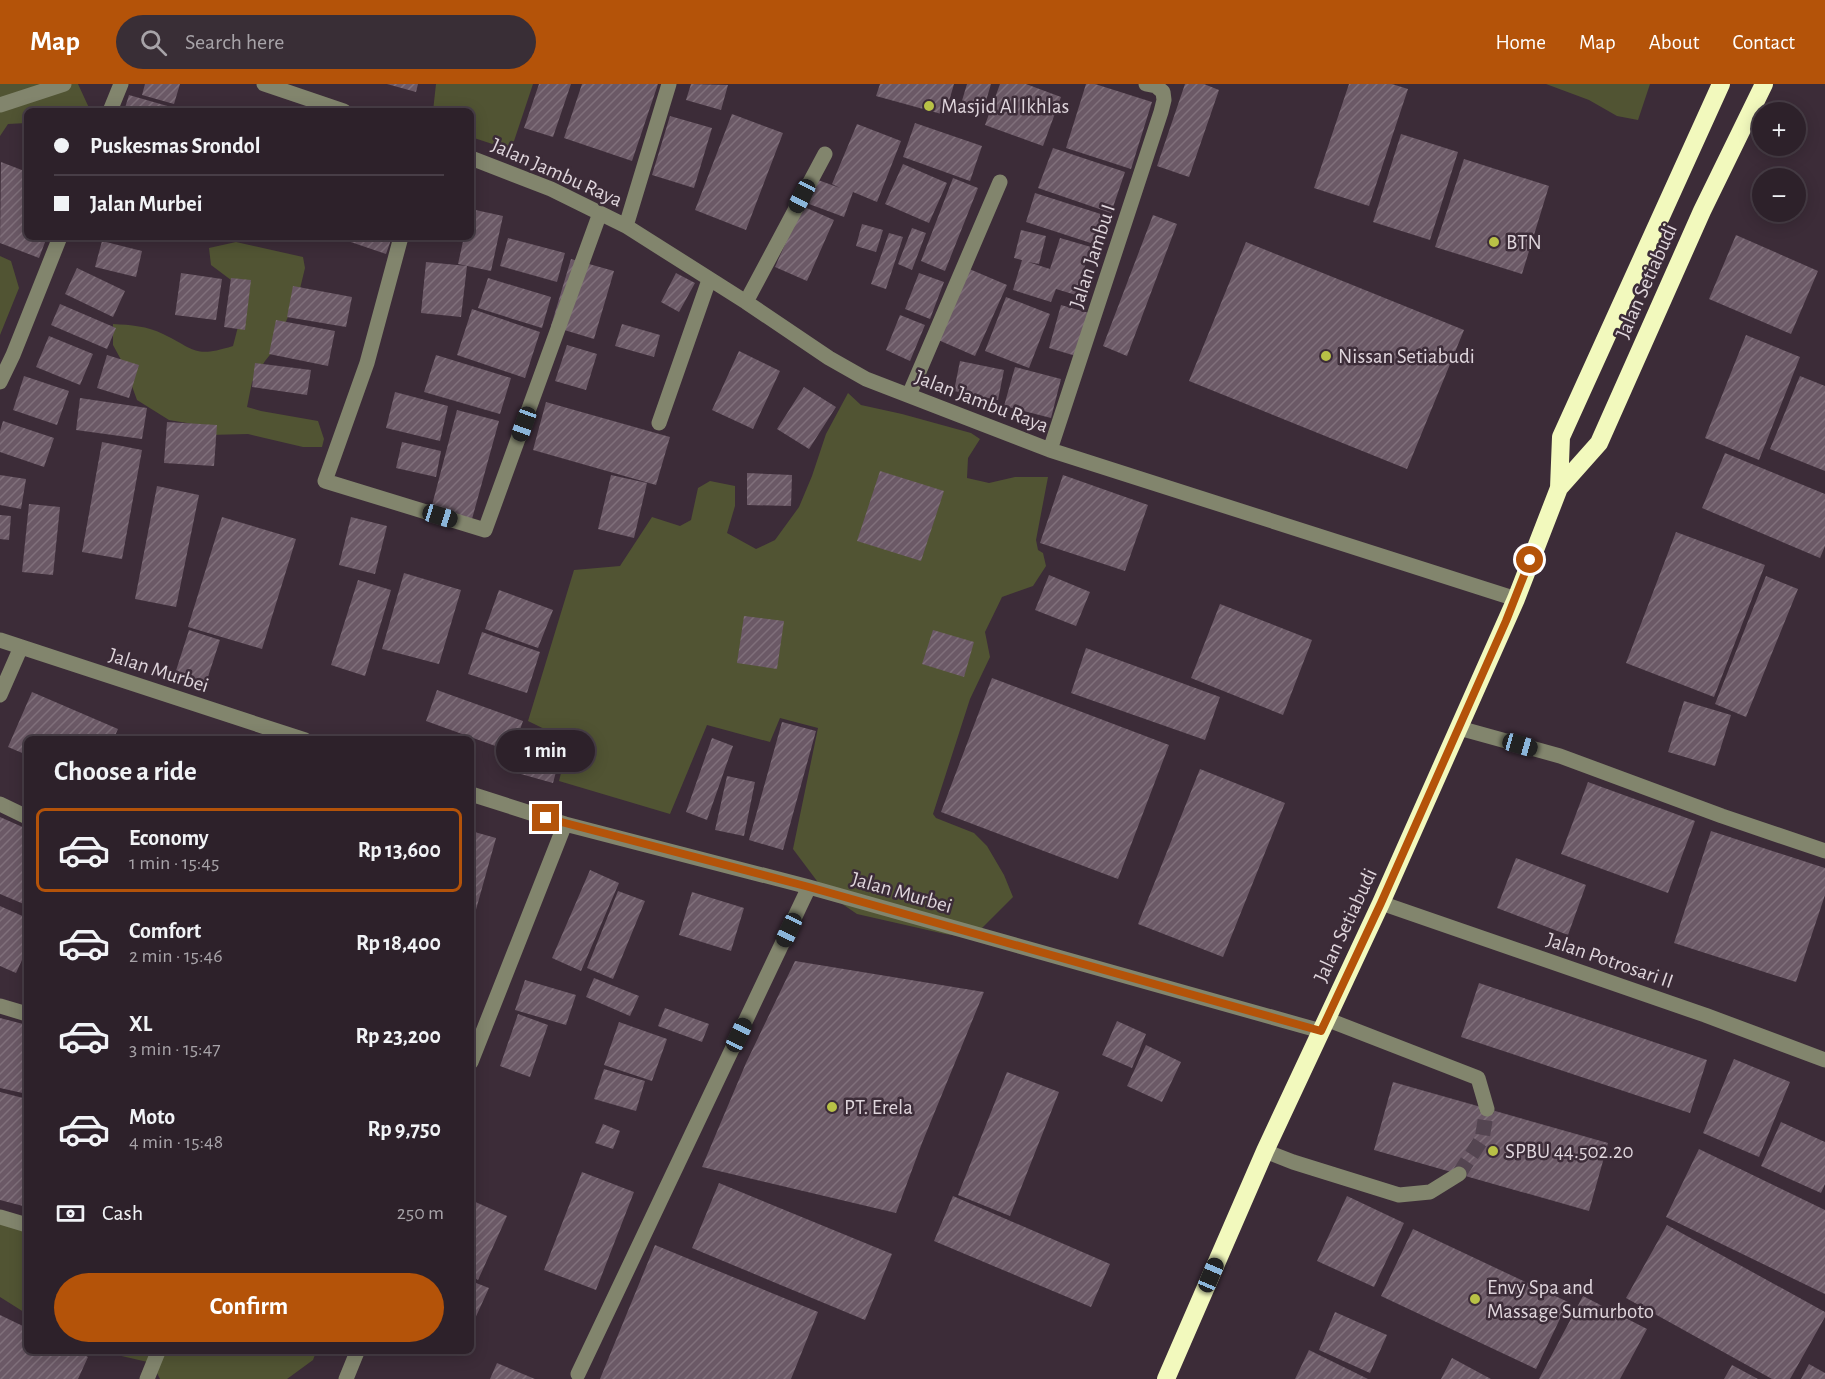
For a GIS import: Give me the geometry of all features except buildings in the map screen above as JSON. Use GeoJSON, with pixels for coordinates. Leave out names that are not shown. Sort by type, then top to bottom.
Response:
{"type":"FeatureCollection","features":[{"type":"Feature","properties":{"kind":"highway","name":"Jalan Setiabudi"},"geometry":{"type":"LineString","coordinates":[[1166,1379],[1265,1151],[1381,903],[1516,599],[1559,488],[1561,437],[1721,84]]}},
{"type":"Feature","properties":{"kind":"highway","name":"Jalan Setiabudi"},"geometry":{"type":"LineString","coordinates":[[1559,488],[1599,443],[1702,211],[1764,84]]}},
{"type":"Feature","properties":{"kind":"street"},"geometry":{"type":"LineString","coordinates":[[0,105],[64,84]]}},
{"type":"Feature","properties":{"kind":"street"},"geometry":{"type":"LineString","coordinates":[[111,108],[121,84]]}},
{"type":"Feature","properties":{"kind":"street"},"geometry":{"type":"LineString","coordinates":[[264,84],[335,108]]}},
{"type":"Feature","properties":{"kind":"street"},"geometry":{"type":"LineString","coordinates":[[626,226],[669,84]]}},
{"type":"Feature","properties":{"kind":"street","name":"Jalan Jambu I"},"geometry":{"type":"LineString","coordinates":[[1050,450],[1161,112],[1163,92],[1156,86],[1146,84]]}},
{"type":"Feature","properties":{"kind":"street"},"geometry":{"type":"LineString","coordinates":[[746,302],[825,154]]}},
{"type":"Feature","properties":{"kind":"street","name":"Jalan Jambu Raya"},"geometry":{"type":"LineString","coordinates":[[474,159],[551,189],[626,226],[829,358],[866,379],[1050,450],[1516,599]]}},
{"type":"Feature","properties":{"kind":"street"},"geometry":{"type":"LineString","coordinates":[[909,395],[1000,182]]}},
{"type":"Feature","properties":{"kind":"street"},"geometry":{"type":"LineString","coordinates":[[400,240],[367,363],[325,481],[485,530],[600,213]]}},
{"type":"Feature","properties":{"kind":"street"},"geometry":{"type":"LineString","coordinates":[[0,382],[59,240]]}},
{"type":"Feature","properties":{"kind":"street"},"geometry":{"type":"LineString","coordinates":[[659,423],[709,280]]}},
{"type":"Feature","properties":{"kind":"street","name":"Jalan Murbei"},"geometry":{"type":"LineString","coordinates":[[0,640],[293,736]]}},
{"type":"Feature","properties":{"kind":"street"},"geometry":{"type":"LineString","coordinates":[[0,695],[21,647]]}},
{"type":"Feature","properties":{"kind":"street"},"geometry":{"type":"LineString","coordinates":[[1459,728],[1560,756],[1722,816],[1825,851]]}},
{"type":"Feature","properties":{"kind":"street","name":"Jalan Murbei"},"geometry":{"type":"LineString","coordinates":[[474,795],[565,824],[1324,1025],[1478,1078],[1487,1109]]}},
{"type":"Feature","properties":{"kind":"street"},"geometry":{"type":"LineString","coordinates":[[0,804],[24,816]]}},
{"type":"Feature","properties":{"kind":"street"},"geometry":{"type":"LineString","coordinates":[[474,1054],[565,824]]}},
{"type":"Feature","properties":{"kind":"street"},"geometry":{"type":"LineString","coordinates":[[578,1374],[809,887]]}},
{"type":"Feature","properties":{"kind":"street","name":"Jalan Potrosari II"},"geometry":{"type":"LineString","coordinates":[[1381,903],[1705,1015],[1825,1060]]}},
{"type":"Feature","properties":{"kind":"street"},"geometry":{"type":"LineString","coordinates":[[0,1006],[24,1013]]}},
{"type":"Feature","properties":{"kind":"street"},"geometry":{"type":"LineString","coordinates":[[1265,1151],[1399,1195],[1430,1192],[1459,1174]]}},
{"type":"Feature","properties":{"kind":"street"},"geometry":{"type":"LineString","coordinates":[[0,1217],[24,1224]]}},
{"type":"Feature","properties":{"kind":"street"},"geometry":{"type":"LineString","coordinates":[[147,1379],[157,1354]]}},
{"type":"Feature","properties":{"kind":"street"},"geometry":{"type":"LineString","coordinates":[[346,1379],[356,1354]]}},
{"type":"Feature","properties":{"kind":"green space"},"geometry":{"type":"Polygon","coordinates":[[[0,84],[78,84],[89,108],[24,108],[24,123],[8,124],[0,136],[0,84]]]}},
{"type":"Feature","properties":{"kind":"green space"},"geometry":{"type":"Polygon","coordinates":[[[436,84],[533,84],[511,150],[474,138],[474,108],[433,108],[436,84]]]}},
{"type":"Feature","properties":{"kind":"green space"},"geometry":{"type":"Polygon","coordinates":[[[1546,84],[1650,84],[1638,120],[1617,116],[1589,100],[1546,84]]]}},
{"type":"Feature","properties":{"kind":"green space"},"geometry":{"type":"Polygon","coordinates":[[[236,242],[303,257],[305,268],[297,301],[287,319],[277,346],[252,382],[247,407],[318,421],[324,439],[322,447],[303,447],[248,434],[208,435],[199,425],[169,420],[137,400],[125,367],[113,345],[113,324],[151,329],[202,352],[233,346],[247,292],[211,265],[209,248],[236,242]]]}},
{"type":"Feature","properties":{"kind":"green space"},"geometry":{"type":"Polygon","coordinates":[[[0,256],[11,261],[19,288],[0,335],[0,256]]]}},
{"type":"Feature","properties":{"kind":"green space"},"geometry":{"type":"Polygon","coordinates":[[[848,393],[861,405],[971,433],[980,439],[968,458],[967,478],[989,483],[1015,477],[1048,477],[1036,540],[1038,550],[1043,553],[1046,566],[1033,586],[1002,597],[985,632],[990,657],[970,699],[933,814],[936,818],[974,833],[987,846],[1004,875],[1013,897],[972,938],[857,914],[826,893],[793,849],[818,728],[780,718],[770,742],[707,725],[670,814],[559,781],[569,741],[528,721],[574,570],[620,566],[652,517],[680,526],[691,520],[698,488],[710,481],[735,486],[735,506],[727,533],[756,549],[775,540],[799,507],[826,434],[848,393]]]}},
{"type":"Feature","properties":{"kind":"green space"},"geometry":{"type":"Polygon","coordinates":[[[0,1214],[24,1217],[24,1312],[0,1297],[0,1214]]]}},
{"type":"Feature","properties":{"kind":"green space"},"geometry":{"type":"Polygon","coordinates":[[[113,1354],[315,1354],[313,1360],[287,1379],[160,1379],[152,1363],[113,1354]]]}},
{"type":"Feature","properties":{"kind":"tunnel"},"geometry":{"type":"LineString","coordinates":[[1459,1174],[1482,1139],[1487,1109]]}},
{"type":"Feature","properties":{"kind":"place","name":"Masjid Al Ikhlas"},"geometry":{"type":"Point","coordinates":[929,106]}},
{"type":"Feature","properties":{"kind":"place","name":"BTN"},"geometry":{"type":"Point","coordinates":[1494,242]}},
{"type":"Feature","properties":{"kind":"place","name":"Nissan Setiabudi"},"geometry":{"type":"Point","coordinates":[1326,356]}},
{"type":"Feature","properties":{"kind":"place","name":"PT. Erela"},"geometry":{"type":"Point","coordinates":[832,1107]}},
{"type":"Feature","properties":{"kind":"place","name":"SPBU 44.502.20"},"geometry":{"type":"Point","coordinates":[1493,1151]}},
{"type":"Feature","properties":{"kind":"place","name":"Envy Spa and Massage Sumurboto"},"geometry":{"type":"Point","coordinates":[1475,1299]}},
{"type":"Feature","properties":{"kind":"route"},"geometry":{"type":"LineString","coordinates":[[546,818],[809,887],[1321,1031],[1381,903],[1516,599],[1530,560]]}}]}
